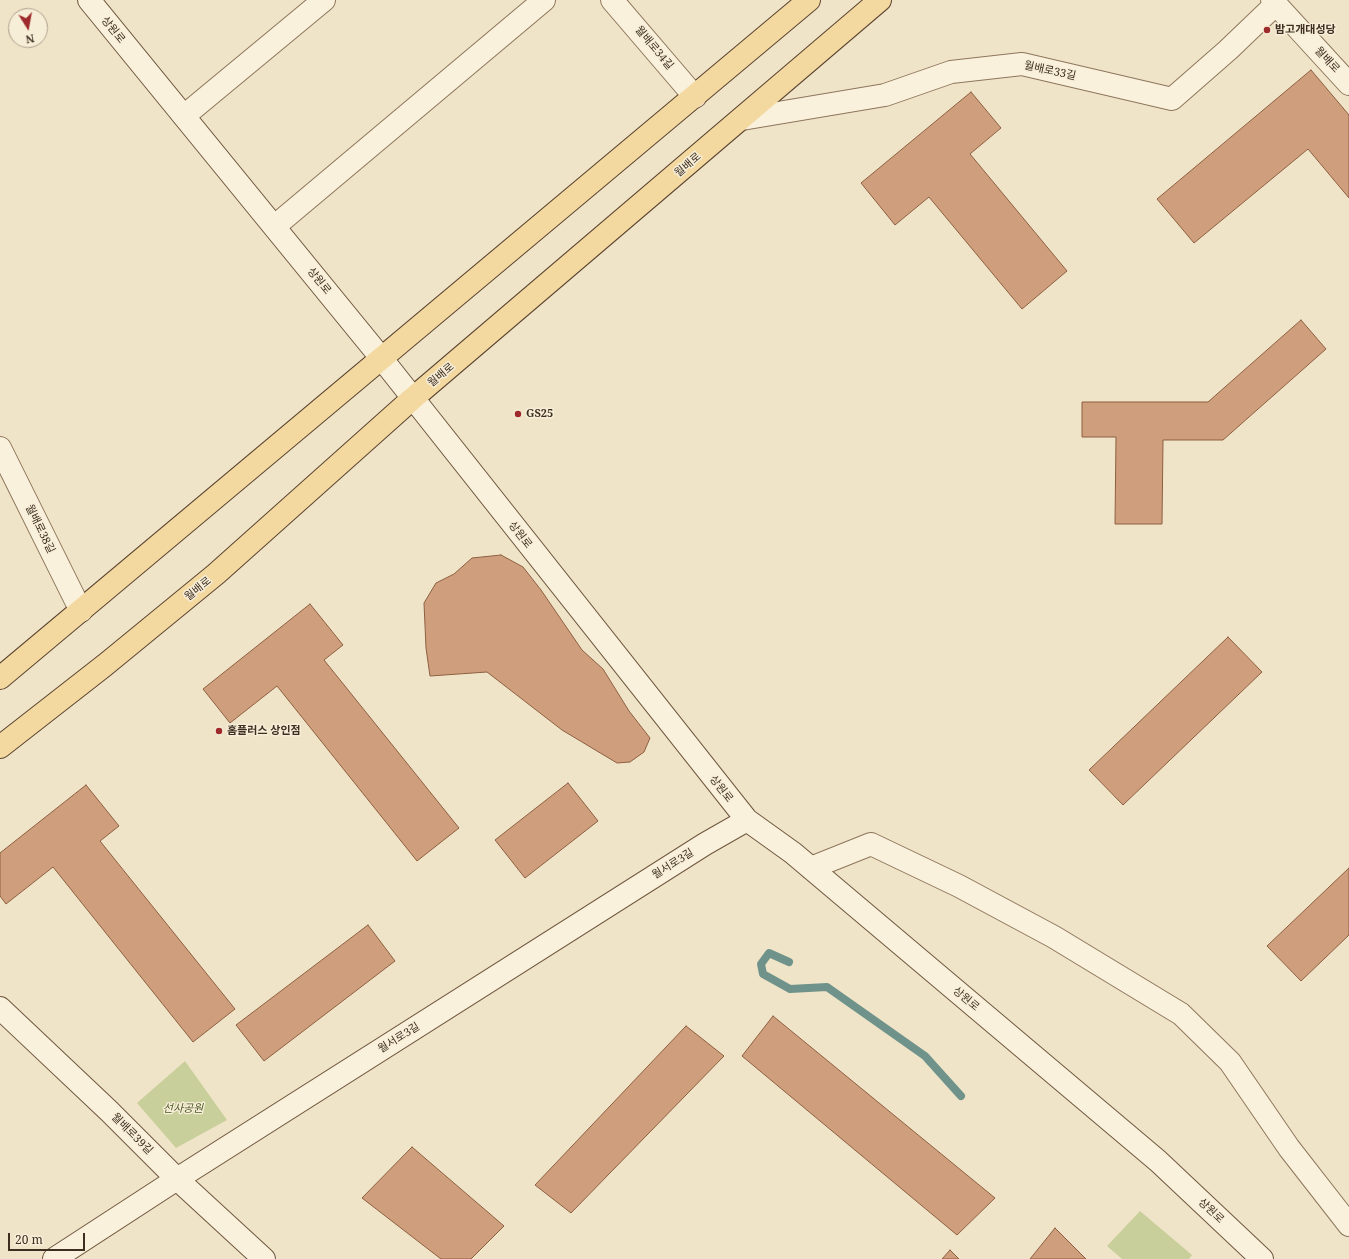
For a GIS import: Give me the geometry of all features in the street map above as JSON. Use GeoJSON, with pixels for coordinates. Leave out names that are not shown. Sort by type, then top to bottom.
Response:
{"type":"FeatureCollection","features":[{"type":"Feature","properties":{"kind":"main road"},"geometry":{"type":"LineString","coordinates":[[0,678],[809,0]]}},
{"type":"Feature","properties":{"kind":"main road","name":"월배로"},"geometry":{"type":"LineString","coordinates":[[0,747],[106,665],[216,574],[412,399],[880,0]]}},
{"type":"Feature","properties":{"kind":"street","name":"상원로"},"geometry":{"type":"LineString","coordinates":[[89,0],[382,359],[412,399],[746,820],[794,853],[1158,1161],[1262,1259]]}},
{"type":"Feature","properties":{"kind":"street"},"geometry":{"type":"LineString","coordinates":[[184,116],[324,0]]}},
{"type":"Feature","properties":{"kind":"street"},"geometry":{"type":"LineString","coordinates":[[275,226],[544,0]]}},
{"type":"Feature","properties":{"kind":"street","name":"월배로34길"},"geometry":{"type":"LineString","coordinates":[[612,0],[695,97]]}},
{"type":"Feature","properties":{"kind":"street","name":"월배로33길"},"geometry":{"type":"LineString","coordinates":[[742,119],[885,95],[951,72],[1022,64],[1172,99],[1228,50],[1274,2]]}},
{"type":"Feature","properties":{"kind":"street","name":"월배로"},"geometry":{"type":"LineString","coordinates":[[1274,2],[1349,84]]}},
{"type":"Feature","properties":{"kind":"street","name":"월배로38길"},"geometry":{"type":"LineString","coordinates":[[0,448],[81,611]]}},
{"type":"Feature","properties":{"kind":"street","name":"월서로3길"},"geometry":{"type":"LineString","coordinates":[[54,1259],[177,1179],[698,848],[746,820]]}},
{"type":"Feature","properties":{"kind":"street"},"geometry":{"type":"LineString","coordinates":[[811,868],[871,844],[959,886],[1054,937],[1181,1014],[1230,1062],[1289,1148],[1349,1226]]}},
{"type":"Feature","properties":{"kind":"street","name":"월배로39길"},"geometry":{"type":"LineString","coordinates":[[0,1008],[109,1111],[177,1179],[264,1259]]}},
{"type":"Feature","properties":{"kind":"green space","name":"선사공원"},"geometry":{"type":"Polygon","coordinates":[[[185,1061],[227,1120],[176,1148],[137,1103],[185,1061]]]}},
{"type":"Feature","properties":{"kind":"green space"},"geometry":{"type":"Polygon","coordinates":[[[1140,1211],[1192,1255],[1189,1259],[1122,1259],[1107,1246],[1140,1211]]]}},
{"type":"Feature","properties":{"kind":"building"},"geometry":{"type":"Polygon","coordinates":[[[1311,70],[1349,115],[1349,198],[1308,149],[1194,243],[1157,199],[1311,70]]]}},
{"type":"Feature","properties":{"kind":"building"},"geometry":{"type":"Polygon","coordinates":[[[971,92],[1001,128],[970,154],[1067,271],[1022,309],[929,197],[895,225],[861,183],[971,92]]]}},
{"type":"Feature","properties":{"kind":"building"},"geometry":{"type":"Polygon","coordinates":[[[1301,320],[1326,349],[1223,440],[1163,440],[1162,524],[1115,524],[1116,437],[1082,437],[1082,402],[1208,402],[1301,320]]]}},
{"type":"Feature","properties":{"kind":"building"},"geometry":{"type":"Polygon","coordinates":[[[501,555],[523,567],[541,590],[582,650],[603,669],[629,711],[650,738],[644,752],[630,762],[617,763],[562,730],[487,672],[430,676],[426,648],[424,603],[436,583],[454,574],[472,558],[501,555]]]}},
{"type":"Feature","properties":{"kind":"building"},"geometry":{"type":"Polygon","coordinates":[[[310,604],[343,645],[324,660],[459,828],[417,861],[277,686],[230,723],[203,689],[310,604]]]}},
{"type":"Feature","properties":{"kind":"building"},"geometry":{"type":"Polygon","coordinates":[[[1228,637],[1262,672],[1123,805],[1089,770],[1228,637]]]}},
{"type":"Feature","properties":{"kind":"building"},"geometry":{"type":"Polygon","coordinates":[[[568,783],[598,821],[525,878],[495,840],[568,783]]]}},
{"type":"Feature","properties":{"kind":"building"},"geometry":{"type":"Polygon","coordinates":[[[86,785],[119,826],[100,841],[235,1009],[193,1042],[53,867],[6,904],[0,896],[0,853],[86,785]]]}},
{"type":"Feature","properties":{"kind":"building"},"geometry":{"type":"Polygon","coordinates":[[[1349,868],[1349,935],[1301,981],[1267,946],[1349,868]]]}},
{"type":"Feature","properties":{"kind":"building"},"geometry":{"type":"Polygon","coordinates":[[[368,925],[395,961],[264,1061],[236,1025],[368,925]]]}},
{"type":"Feature","properties":{"kind":"building"},"geometry":{"type":"Polygon","coordinates":[[[773,1016],[995,1198],[957,1235],[742,1056],[773,1016]]]}},
{"type":"Feature","properties":{"kind":"building"},"geometry":{"type":"Polygon","coordinates":[[[686,1026],[724,1056],[571,1213],[535,1185],[686,1026]]]}},
{"type":"Feature","properties":{"kind":"building"},"geometry":{"type":"Polygon","coordinates":[[[412,1147],[504,1226],[471,1259],[441,1259],[362,1198],[412,1147]]]}},
{"type":"Feature","properties":{"kind":"building"},"geometry":{"type":"Polygon","coordinates":[[[1055,1228],[1086,1259],[1030,1259],[1055,1228]]]}},
{"type":"Feature","properties":{"kind":"building"},"geometry":{"type":"Polygon","coordinates":[[[950,1250],[959,1259],[942,1259],[950,1250]]]}},
{"type":"Feature","properties":{"kind":"waterway"},"geometry":{"type":"LineString","coordinates":[[789,962],[769,953],[761,964],[763,974],[790,989],[827,987],[925,1056],[961,1096]]}},
{"type":"Feature","properties":{"kind":"place","name":"밤고개대성당"},"geometry":{"type":"Point","coordinates":[1267,30]}},
{"type":"Feature","properties":{"kind":"place","name":"GS25"},"geometry":{"type":"Point","coordinates":[518,414]}},
{"type":"Feature","properties":{"kind":"place","name":"홈플러스 상인점"},"geometry":{"type":"Point","coordinates":[219,731]}}]}
